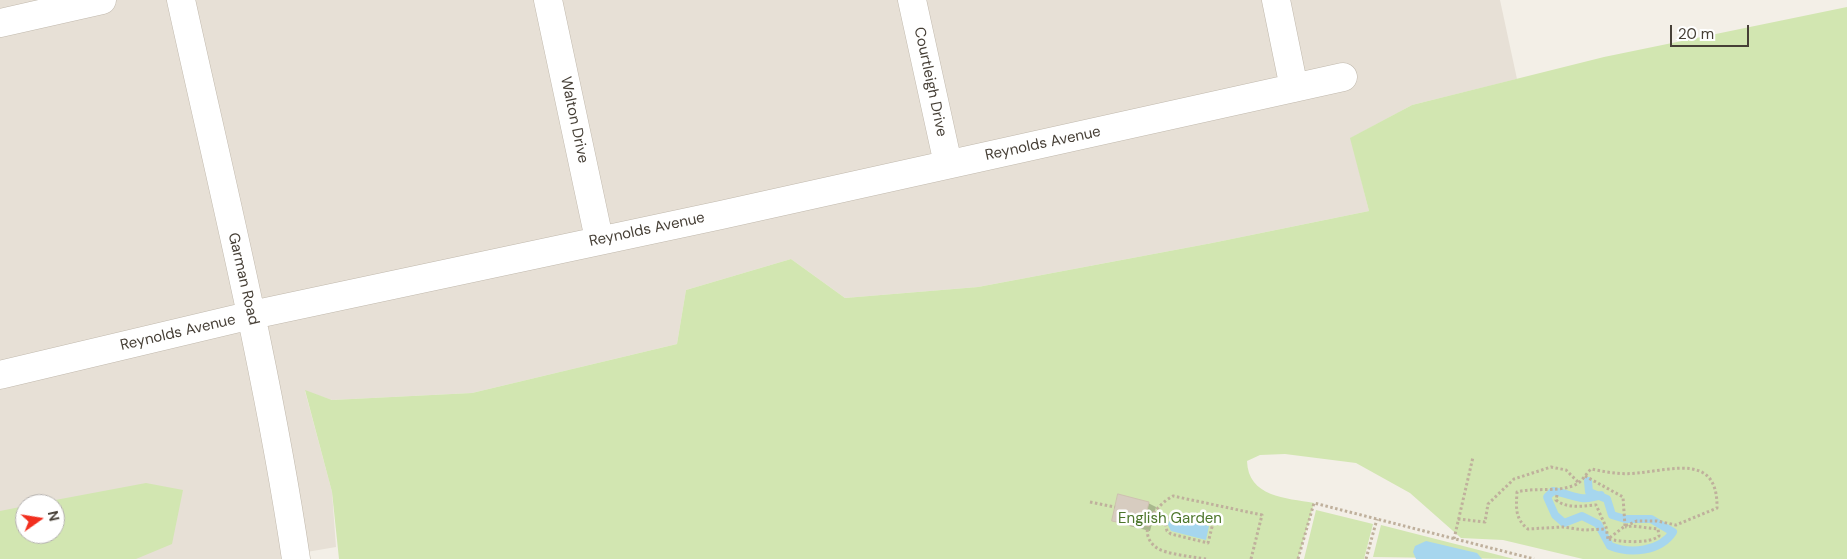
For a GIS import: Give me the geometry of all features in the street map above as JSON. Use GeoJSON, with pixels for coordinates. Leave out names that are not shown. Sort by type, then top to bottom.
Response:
{"type":"FeatureCollection","features":[{"type":"Feature","properties":{"kind":"street"},"geometry":{"type":"LineString","coordinates":[[0,23],[102,0]]}},
{"type":"Feature","properties":{"kind":"street","name":"Garman Road"},"geometry":{"type":"LineString","coordinates":[[181,0],[252,315],[284,479],[296,559]]}},
{"type":"Feature","properties":{"kind":"street","name":"Walton Drive"},"geometry":{"type":"LineString","coordinates":[[548,0],[600,240]]}},
{"type":"Feature","properties":{"kind":"street","name":"Courtleigh Drive"},"geometry":{"type":"LineString","coordinates":[[912,0],[948,164]]}},
{"type":"Feature","properties":{"kind":"street"},"geometry":{"type":"LineString","coordinates":[[1276,0],[1294,88]]}},
{"type":"Feature","properties":{"kind":"street","name":"Reynolds Avenue"},"geometry":{"type":"LineString","coordinates":[[0,375],[252,315],[350,296],[1343,77]]}},
{"type":"Feature","properties":{"kind":"path"},"geometry":{"type":"LineString","coordinates":[[1454,538],[1474,457]]}},
{"type":"Feature","properties":{"kind":"path"},"geometry":{"type":"LineString","coordinates":[[1458,519],[1485,522],[1488,504],[1514,480],[1551,467],[1566,470],[1578,483]]}},
{"type":"Feature","properties":{"kind":"path"},"geometry":{"type":"LineString","coordinates":[[1605,530],[1528,529],[1520,523],[1516,511],[1517,492],[1530,488],[1564,488],[1578,483],[1591,469],[1619,474],[1661,468],[1691,467],[1713,482],[1717,494],[1717,508],[1676,526],[1657,521],[1637,521],[1624,526],[1608,538]]}},
{"type":"Feature","properties":{"kind":"path"},"geometry":{"type":"LineString","coordinates":[[1584,476],[1610,492],[1623,497],[1624,526]]}},
{"type":"Feature","properties":{"kind":"path"},"geometry":{"type":"LineString","coordinates":[[1557,495],[1556,500],[1562,504],[1580,507],[1596,505],[1608,538],[1619,542],[1634,540],[1644,542],[1653,541],[1659,536],[1658,529],[1624,526]]}},
{"type":"Feature","properties":{"kind":"path"},"geometry":{"type":"LineString","coordinates":[[1206,559],[1192,558],[1157,549],[1148,534],[1150,519],[1162,501],[1173,496],[1262,515],[1251,559]]}},
{"type":"Feature","properties":{"kind":"path"},"geometry":{"type":"LineString","coordinates":[[1090,502],[1115,507]]}},
{"type":"Feature","properties":{"kind":"path"},"geometry":{"type":"LineString","coordinates":[[1298,559],[1314,503],[1531,559]]}},
{"type":"Feature","properties":{"kind":"path"},"geometry":{"type":"LineString","coordinates":[[1175,515],[1213,522],[1208,543],[1171,534],[1167,531],[1165,522],[1168,517],[1175,515]]}},
{"type":"Feature","properties":{"kind":"path"},"geometry":{"type":"LineString","coordinates":[[1150,519],[1165,522]]}},
{"type":"Feature","properties":{"kind":"path"},"geometry":{"type":"LineString","coordinates":[[1367,559],[1377,519]]}},
{"type":"Feature","properties":{"kind":"shaded area"},"geometry":{"type":"Polygon","coordinates":[[[0,0],[1500,0],[1517,79],[1412,105],[1351,138],[1369,211],[978,287],[845,298],[791,259],[686,290],[677,344],[472,393],[332,400],[305,391],[332,492],[336,547],[295,554],[295,559],[0,559],[0,0]]]}},
{"type":"Feature","properties":{"kind":"green space","name":"English Garden"},"geometry":{"type":"Polygon","coordinates":[[[1847,7],[1847,559],[1583,559],[1503,540],[1461,538],[1410,493],[1356,463],[1285,454],[1260,455],[1247,461],[1249,473],[1261,489],[1281,497],[1314,503],[1298,559],[339,559],[332,492],[305,390],[332,400],[472,393],[677,344],[686,290],[791,259],[845,298],[978,287],[1369,211],[1350,138],[1412,105],[1604,57],[1847,7]]]}},
{"type":"Feature","properties":{"kind":"green space"},"geometry":{"type":"Polygon","coordinates":[[[146,483],[183,490],[172,544],[136,559],[0,559],[0,511],[15,508],[15,544],[65,544],[65,498],[146,483]]]}},
{"type":"Feature","properties":{"kind":"green space"},"geometry":{"type":"Polygon","coordinates":[[[1316,510],[1373,524],[1364,559],[1304,559],[1316,510]]]}},
{"type":"Feature","properties":{"kind":"green space"},"geometry":{"type":"Polygon","coordinates":[[[1381,525],[1514,559],[1373,557],[1381,525]]]}},
{"type":"Feature","properties":{"kind":"water"},"geometry":{"type":"Polygon","coordinates":[[[1174,518],[1209,526],[1206,540],[1171,531],[1168,525],[1169,521],[1174,518]]]}},
{"type":"Feature","properties":{"kind":"water"},"geometry":{"type":"Polygon","coordinates":[[[1426,541],[1477,553],[1482,559],[1416,559],[1413,552],[1415,546],[1426,541]]]}},
{"type":"Feature","properties":{"kind":"building"},"geometry":{"type":"Polygon","coordinates":[[[1118,494],[1149,502],[1143,528],[1112,521],[1118,494]]]}},
{"type":"Feature","properties":{"kind":"waterway"},"geometry":{"type":"LineString","coordinates":[[1588,481],[1589,492],[1607,499],[1612,515],[1625,519],[1651,519],[1673,532],[1660,544],[1644,550],[1618,549],[1610,546],[1598,524],[1582,516],[1564,523],[1555,515],[1547,497],[1553,491],[1581,498],[1587,498],[1593,497],[1601,495]]}}]}
